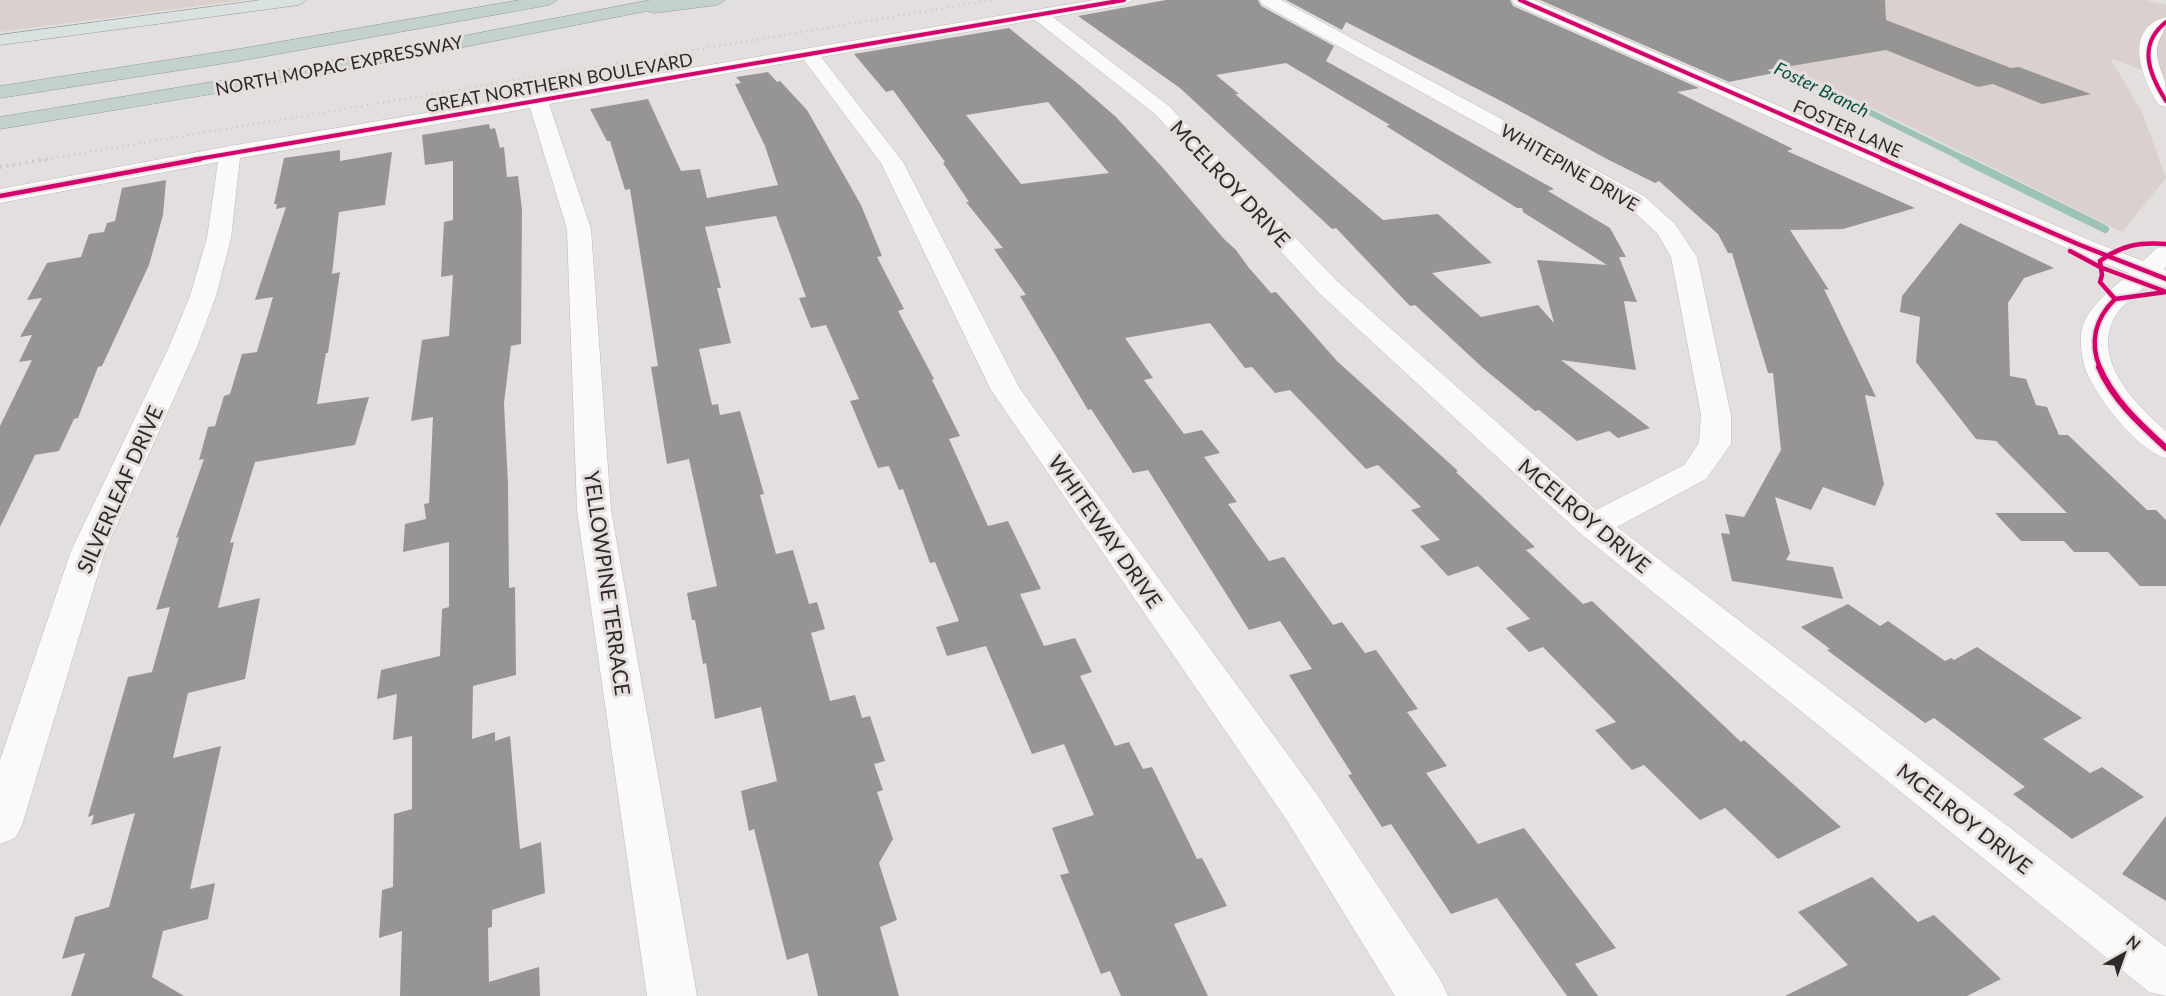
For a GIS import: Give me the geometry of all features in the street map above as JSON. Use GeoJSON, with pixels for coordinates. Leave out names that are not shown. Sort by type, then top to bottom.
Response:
{"type":"FeatureCollection","features":[{"type":"Feature","properties":{"kind":"highway","name":"NORTH MOPAC EXPRESSWAY"},"geometry":{"type":"LineString","coordinates":[[0,92],[250,54],[549,0]]}},
{"type":"Feature","properties":{"kind":"highway"},"geometry":{"type":"LineString","coordinates":[[0,101],[244,62],[589,0]]}},
{"type":"Feature","properties":{"kind":"highway"},"geometry":{"type":"LineString","coordinates":[[0,112],[248,72],[640,0]]}},
{"type":"Feature","properties":{"kind":"highway","name":"NORTH MOPAC EXPRESSWAY"},"geometry":{"type":"LineString","coordinates":[[0,123],[290,75],[677,0]]}},
{"type":"Feature","properties":{"kind":"highway"},"geometry":{"type":"LineString","coordinates":[[623,10],[681,6],[717,0]]}},
{"type":"Feature","properties":{"kind":"main road"},"geometry":{"type":"LineString","coordinates":[[0,40],[299,0]]}},
{"type":"Feature","properties":{"kind":"street","name":"GREAT NORTHERN BOULEVARD"},"geometry":{"type":"LineString","coordinates":[[0,196],[230,153],[1124,0]]}},
{"type":"Feature","properties":{"kind":"street","name":"WHITEPINE DRIVE"},"geometry":{"type":"LineString","coordinates":[[1268,0],[1636,201],[1666,229],[1684,257],[1716,415],[1715,444],[1695,472],[1593,526]]}},
{"type":"Feature","properties":{"kind":"street","name":"FOSTER LANE"},"geometry":{"type":"LineString","coordinates":[[1520,0],[2070,241],[2159,268]]}},
{"type":"Feature","properties":{"kind":"street","name":"MCELROY DRIVE"},"geometry":{"type":"LineString","coordinates":[[1040,15],[1162,110],[1328,287],[1593,526],[2166,976]]}},
{"type":"Feature","properties":{"kind":"street"},"geometry":{"type":"LineString","coordinates":[[2166,22],[2160,26],[2150,40],[2146,53],[2153,77],[2166,101]]}},
{"type":"Feature","properties":{"kind":"street","name":"WHITEWAY DRIVE"},"geometry":{"type":"LineString","coordinates":[[810,55],[892,162],[1006,390],[1301,806],[1423,996]]}},
{"type":"Feature","properties":{"kind":"street","name":"YELLOWPINE TERRACE"},"geometry":{"type":"LineString","coordinates":[[538,102],[579,229],[594,510],[672,996]]}},
{"type":"Feature","properties":{"kind":"street","name":"SILVERLEAF DRIVE"},"geometry":{"type":"LineString","coordinates":[[0,825],[88,551],[183,347],[202,297],[219,238],[230,153]]}},
{"type":"Feature","properties":{"kind":"street"},"geometry":{"type":"LineString","coordinates":[[2159,268],[2102,313],[2096,325],[2094,344],[2098,364],[2113,392],[2132,418],[2166,448]]}},
{"type":"Feature","properties":{"kind":"shaded area"},"geometry":{"type":"Polygon","coordinates":[[[0,0],[245,0],[0,32],[0,0]]]}},
{"type":"Feature","properties":{"kind":"shaded area"},"geometry":{"type":"Polygon","coordinates":[[[1641,0],[2146,0],[2166,5],[2166,79],[2110,58],[2142,112],[2166,178],[2122,232],[1748,46],[1641,0]]]}},
{"type":"Feature","properties":{"kind":"building"},"geometry":{"type":"Polygon","coordinates":[[[1166,0],[1258,0],[1261,6],[1334,46],[1326,61],[1554,189],[1548,191],[1610,228],[1626,257],[1619,257],[1637,302],[1624,301],[1636,370],[1561,360],[1650,428],[1618,438],[1609,431],[1577,441],[1539,410],[1535,411],[1483,368],[1415,305],[1410,306],[1336,228],[1332,229],[1180,88],[1078,16],[1166,0]],[[1286,63],[1216,75],[1239,94],[1235,94],[1383,220],[1438,214],[1492,263],[1432,273],[1481,317],[1538,305],[1554,323],[1537,260],[1607,265],[1523,212],[1522,208],[1517,208],[1386,126],[1390,125],[1286,63]]]}},
{"type":"Feature","properties":{"kind":"building"},"geometry":{"type":"Polygon","coordinates":[[[1286,0],[1510,0],[1513,6],[1699,88],[1677,92],[1793,149],[1787,151],[1915,208],[1843,229],[1790,230],[1829,290],[1824,289],[1876,397],[1865,395],[1884,484],[1875,506],[1823,487],[1811,510],[1775,497],[1790,553],[1786,560],[1833,567],[1843,599],[1732,581],[1721,533],[1730,534],[1725,514],[1744,517],[1781,450],[1773,373],[1768,373],[1732,253],[1728,253],[1718,234],[1659,181],[1655,183],[1605,158],[1503,102],[1346,22],[1342,30],[1286,0]]]}},
{"type":"Feature","properties":{"kind":"building"},"geometry":{"type":"Polygon","coordinates":[[[1540,0],[1885,0],[1886,20],[2011,68],[2019,67],[2091,94],[2042,104],[1993,84],[1978,87],[1886,50],[1767,70],[1774,73],[1729,82],[1540,0]]]}},
{"type":"Feature","properties":{"kind":"building"},"geometry":{"type":"Polygon","coordinates":[[[1009,28],[1116,117],[1236,250],[1271,293],[1276,292],[1337,361],[1458,471],[1456,472],[1535,547],[1526,550],[1583,604],[1592,601],[1741,742],[1744,740],[1841,827],[1778,859],[1725,808],[1700,820],[1644,765],[1632,770],[1595,730],[1616,722],[1543,647],[1529,652],[1506,628],[1530,619],[1478,566],[1448,576],[1420,546],[1440,540],[1411,510],[1421,507],[1378,465],[1366,469],[1290,390],[1275,393],[1252,367],[1245,368],[1210,323],[1125,338],[1153,378],[1144,380],[1184,434],[1202,430],[1220,453],[1204,457],[1237,502],[1228,504],[1269,561],[1284,557],[1333,625],[1342,622],[1365,653],[1376,650],[1418,709],[1407,712],[1447,766],[1426,773],[1478,844],[1524,828],[1616,948],[1575,964],[1598,996],[1567,996],[1497,898],[1451,914],[1391,824],[1382,827],[1348,775],[1352,774],[1289,675],[1312,669],[1280,621],[1249,630],[1148,470],[1133,473],[1091,409],[1088,410],[1020,296],[1026,295],[994,249],[1003,248],[966,202],[969,202],[943,163],[945,162],[893,90],[886,92],[854,54],[1009,28]],[[1048,102],[966,115],[1021,184],[1109,173],[1048,102]]]}},
{"type":"Feature","properties":{"kind":"building"},"geometry":{"type":"Polygon","coordinates":[[[768,72],[777,82],[780,81],[807,110],[861,205],[882,256],[877,257],[904,309],[898,311],[934,379],[932,380],[960,436],[949,439],[988,526],[1008,521],[1041,589],[1020,594],[1044,646],[1075,638],[1092,672],[1080,676],[1115,746],[1129,742],[1143,769],[1152,767],[1197,859],[1202,858],[1227,906],[1174,924],[1208,996],[1121,996],[1110,971],[1101,974],[1060,875],[1069,873],[1052,828],[1094,815],[1064,744],[1032,754],[986,646],[947,656],[936,627],[959,621],[935,562],[930,563],[903,489],[899,490],[889,466],[878,468],[850,401],[859,399],[826,325],[811,328],[799,298],[806,297],[776,216],[705,227],[721,288],[717,288],[731,343],[699,349],[712,405],[718,404],[720,415],[740,411],[764,494],[760,495],[776,554],[793,550],[809,604],[817,602],[825,629],[811,633],[830,701],[855,695],[862,718],[870,716],[885,761],[874,764],[883,790],[877,792],[893,839],[879,863],[897,920],[880,927],[899,996],[818,996],[808,953],[787,960],[754,829],[749,831],[741,791],[777,781],[761,707],[715,719],[706,663],[703,664],[695,620],[692,620],[687,593],[717,586],[689,459],[667,464],[651,367],[658,366],[630,189],[625,190],[610,141],[607,141],[590,109],[648,99],[681,171],[700,169],[707,198],[778,185],[765,146],[735,84],[741,83],[736,77],[768,72]]]}},
{"type":"Feature","properties":{"kind":"building"},"geometry":{"type":"Polygon","coordinates":[[[489,124],[490,129],[495,128],[500,148],[504,147],[507,177],[518,176],[522,210],[521,344],[511,346],[504,403],[508,484],[509,588],[515,587],[516,675],[473,686],[472,739],[495,732],[495,741],[510,736],[520,849],[541,842],[545,893],[492,910],[492,927],[488,928],[489,982],[539,967],[540,996],[400,996],[402,931],[379,938],[382,890],[393,887],[394,814],[412,809],[412,736],[393,740],[397,694],[377,699],[381,670],[440,656],[442,609],[449,607],[449,542],[403,552],[405,524],[426,519],[424,504],[429,503],[433,417],[411,421],[422,340],[449,336],[453,275],[441,277],[444,222],[453,220],[453,161],[425,165],[422,135],[489,124]]]}},
{"type":"Feature","properties":{"kind":"building"},"geometry":{"type":"Polygon","coordinates":[[[340,150],[340,161],[392,152],[385,205],[339,212],[332,274],[340,272],[328,353],[326,353],[317,404],[369,397],[355,445],[255,462],[230,543],[234,542],[218,608],[260,598],[245,679],[188,693],[173,758],[221,746],[190,889],[215,883],[208,919],[163,931],[152,977],[184,996],[71,996],[85,953],[62,959],[75,917],[109,907],[135,813],[91,825],[94,815],[88,817],[128,677],[152,672],[170,607],[156,610],[179,537],[176,538],[204,459],[199,460],[208,427],[215,426],[224,396],[230,394],[242,354],[257,352],[273,297],[255,300],[286,207],[276,209],[277,204],[274,204],[284,158],[340,150]]]}},
{"type":"Feature","properties":{"kind":"building"},"geometry":{"type":"Polygon","coordinates":[[[166,180],[163,215],[149,265],[102,366],[98,367],[78,418],[74,419],[59,451],[35,455],[0,527],[0,426],[32,360],[19,362],[32,335],[20,337],[42,298],[27,300],[47,263],[81,257],[89,234],[104,232],[107,223],[115,221],[122,188],[166,180]]]}},
{"type":"Feature","properties":{"kind":"building"},"geometry":{"type":"Polygon","coordinates":[[[1960,223],[2054,268],[2024,278],[2008,303],[2010,376],[2026,379],[2036,405],[2047,407],[2059,435],[2068,435],[2147,510],[2156,510],[2166,520],[2166,586],[2140,586],[2108,552],[2074,552],[2064,541],[2021,541],[1995,513],[2067,513],[1996,441],[1976,439],[1916,362],[1920,317],[1900,312],[1902,296],[1960,223]]]}},
{"type":"Feature","properties":{"kind":"building"},"geometry":{"type":"Polygon","coordinates":[[[1848,604],[1880,626],[1888,621],[1945,661],[1951,658],[1954,660],[1977,647],[2082,718],[2043,739],[2090,773],[2102,767],[2144,797],[2072,839],[2013,794],[2025,787],[1934,718],[1925,723],[1827,650],[1830,649],[1801,627],[1848,604]]]}},
{"type":"Feature","properties":{"kind":"building"},"geometry":{"type":"Polygon","coordinates":[[[2166,816],[2166,901],[2122,874],[2166,816]]]}},
{"type":"Feature","properties":{"kind":"building"},"geometry":{"type":"Polygon","coordinates":[[[1872,877],[1918,922],[1934,915],[2001,979],[1967,996],[1785,996],[1848,965],[1798,912],[1872,877]]]}},
{"type":"Feature","properties":{"kind":"waterway","name":"Foster Branch"},"geometry":{"type":"LineString","coordinates":[[1768,62],[1966,160]]}},
{"type":"Feature","properties":{"kind":"waterway","name":"Foster Branch"},"geometry":{"type":"LineString","coordinates":[[1963,159],[2105,229]]}},
{"type":"Feature","properties":{"kind":"railway"},"geometry":{"type":"LineString","coordinates":[[41,160],[992,0]]}},
{"type":"Feature","properties":{"kind":"railway"},"geometry":{"type":"LineString","coordinates":[[0,167],[50,159]]}},
{"type":"Feature","properties":{"kind":"cycle path"},"geometry":{"type":"LineString","coordinates":[[0,196],[230,153],[1124,0]]}},
{"type":"Feature","properties":{"kind":"cycle path"},"geometry":{"type":"LineString","coordinates":[[1520,0],[2080,245],[2166,279]]}},
{"type":"Feature","properties":{"kind":"cycle path"},"geometry":{"type":"LineString","coordinates":[[2166,22],[2156,30],[2148,49],[2151,70],[2166,101]]}},
{"type":"Feature","properties":{"kind":"cycle path"},"geometry":{"type":"LineString","coordinates":[[2166,244],[2131,244],[2117,249],[2100,261],[2102,275],[2100,282],[2115,299],[2166,292]]}},
{"type":"Feature","properties":{"kind":"cycle path"},"geometry":{"type":"LineString","coordinates":[[2070,251],[2100,267],[2164,291]]}},
{"type":"Feature","properties":{"kind":"cycle path"},"geometry":{"type":"LineString","coordinates":[[2115,299],[2097,321],[2093,342],[2096,360],[2114,394],[2140,424],[2166,448]]}}]}
